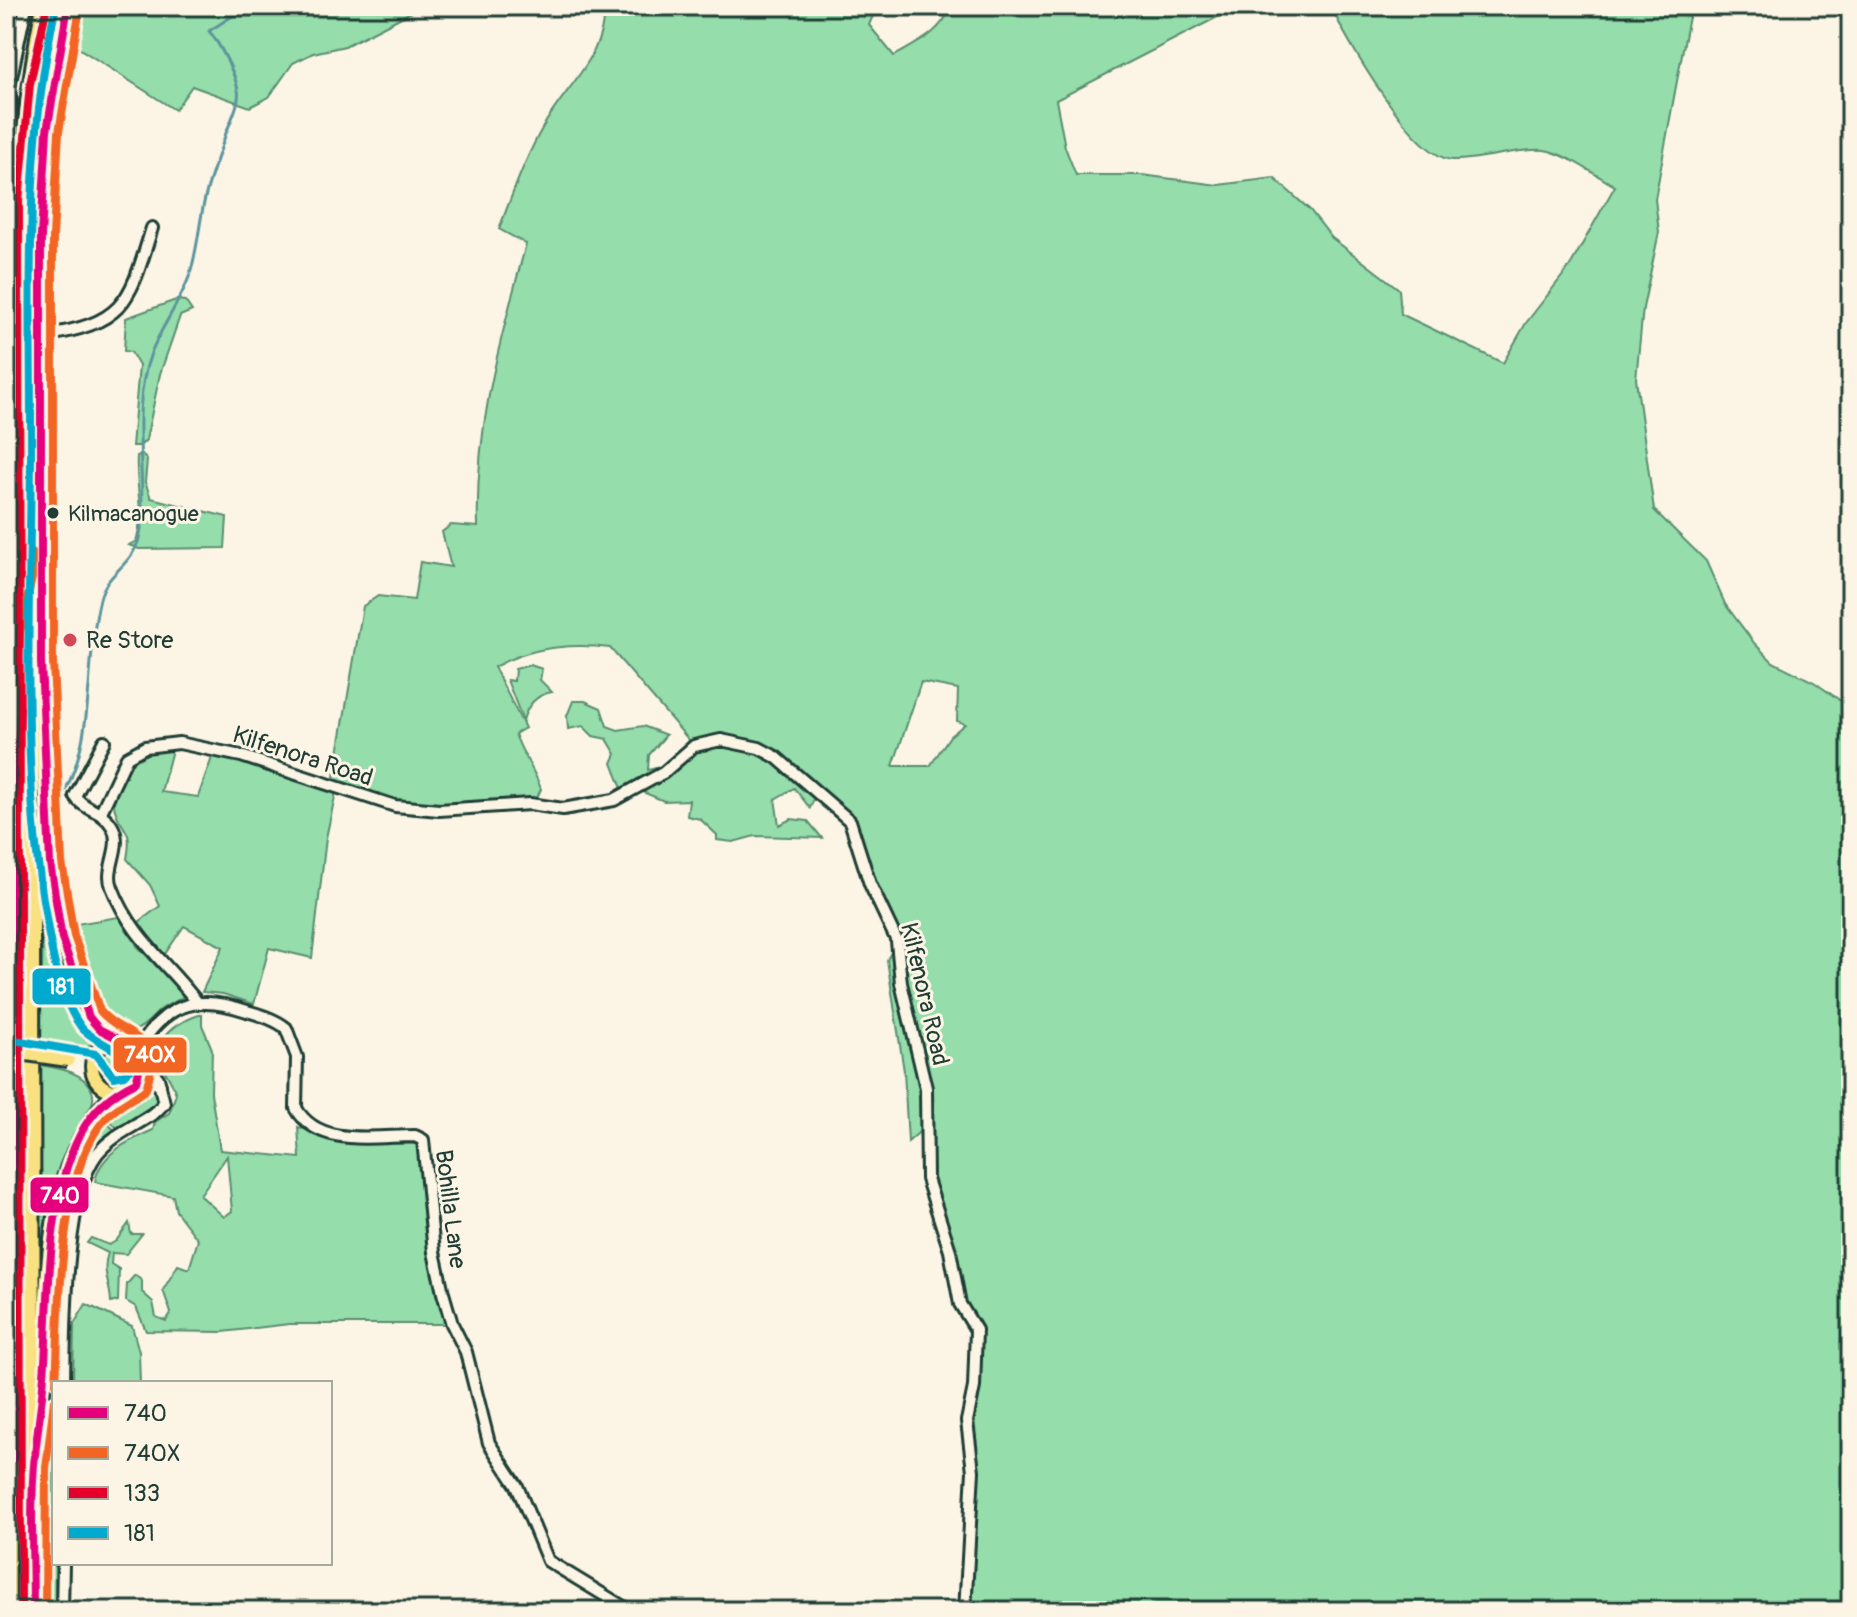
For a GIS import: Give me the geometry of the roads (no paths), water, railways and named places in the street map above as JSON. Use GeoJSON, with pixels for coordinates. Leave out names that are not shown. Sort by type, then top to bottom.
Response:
{"type":"FeatureCollection","features":[{"type":"Feature","properties":{"kind":"highway"},"geometry":{"type":"LineString","coordinates":[[12,888],[20,756],[20,148],[26,93],[44,6]]}},
{"type":"Feature","properties":{"kind":"highway"},"geometry":{"type":"LineString","coordinates":[[33,1611],[31,201],[42,85],[59,6]]}},
{"type":"Feature","properties":{"kind":"highway"},"geometry":{"type":"LineString","coordinates":[[68,6],[47,131],[41,236],[41,662],[53,887],[62,939],[89,1017],[99,1029],[117,1041]]}},
{"type":"Feature","properties":{"kind":"highway"},"geometry":{"type":"LineString","coordinates":[[7,100],[9,185],[18,256]]}},
{"type":"Feature","properties":{"kind":"highway"},"geometry":{"type":"LineString","coordinates":[[6,681],[19,597]]}},
{"type":"Feature","properties":{"kind":"highway"},"geometry":{"type":"LineString","coordinates":[[6,792],[13,841],[17,1611]]}},
{"type":"Feature","properties":{"kind":"highway"},"geometry":{"type":"LineString","coordinates":[[34,1467],[43,1392],[51,1259],[63,1188],[80,1134],[95,1112],[118,1090]]}},
{"type":"Feature","properties":{"kind":"main road"},"geometry":{"type":"LineString","coordinates":[[117,1041],[138,1054],[139,1077],[131,1086],[118,1090],[99,1082],[92,1065],[97,1050],[117,1041]]}},
{"type":"Feature","properties":{"kind":"main road"},"geometry":{"type":"LineString","coordinates":[[6,1051],[92,1065]]}},
{"type":"Feature","properties":{"kind":"street"},"geometry":{"type":"LineString","coordinates":[[7,100],[26,6]]}},
{"type":"Feature","properties":{"kind":"street"},"geometry":{"type":"LineString","coordinates":[[42,336],[67,332],[111,316],[124,304],[133,288],[152,228]]}},
{"type":"Feature","properties":{"kind":"street","name":"Kilfenora Road"},"geometry":{"type":"LineString","coordinates":[[101,812],[121,765],[133,752],[157,743],[205,747],[395,806],[439,810],[530,804],[563,809],[614,800],[663,773],[694,746],[721,740],[759,748],[776,757],[850,821],[870,884],[897,941],[901,983],[926,1088],[927,1179],[950,1251],[960,1304],[976,1330],[974,1387],[967,1421],[973,1471],[965,1611]]}},
{"type":"Feature","properties":{"kind":"street"},"geometry":{"type":"LineString","coordinates":[[64,1381],[69,1268],[76,1215],[88,1169],[115,1135],[164,1103],[160,1085],[138,1054],[164,1016],[197,1002],[141,942],[112,889],[110,880],[116,839],[113,828],[101,812],[79,802],[75,796],[104,741]]}},
{"type":"Feature","properties":{"kind":"street","name":"Bohilla Lane"},"geometry":{"type":"LineString","coordinates":[[197,1002],[240,1008],[286,1028],[297,1057],[299,1079],[296,1108],[314,1130],[344,1136],[415,1136],[423,1140],[440,1280],[452,1324],[466,1352],[489,1443],[517,1486],[548,1561],[630,1611]]}},
{"type":"Feature","properties":{"kind":"street"},"geometry":{"type":"LineString","coordinates":[[139,1077],[160,1085]]}},
{"type":"Feature","properties":{"kind":"street"},"geometry":{"type":"LineString","coordinates":[[62,1611],[63,1565]]}},
{"type":"Feature","properties":{"kind":"waterway"},"geometry":{"type":"LineString","coordinates":[[57,805],[79,756],[100,599],[109,581],[134,551],[141,528],[140,418],[145,375],[155,343],[189,277],[208,187],[238,101],[238,90],[230,67],[209,31],[248,6]]}},
{"type":"Feature","properties":{"kind":"place","name":"Kilmacanogue"},"geometry":{"type":"Point","coordinates":[53,513]}},
{"type":"Feature","properties":{"kind":"place","name":"Re Store"},"geometry":{"type":"Point","coordinates":[70,640]}}]}
